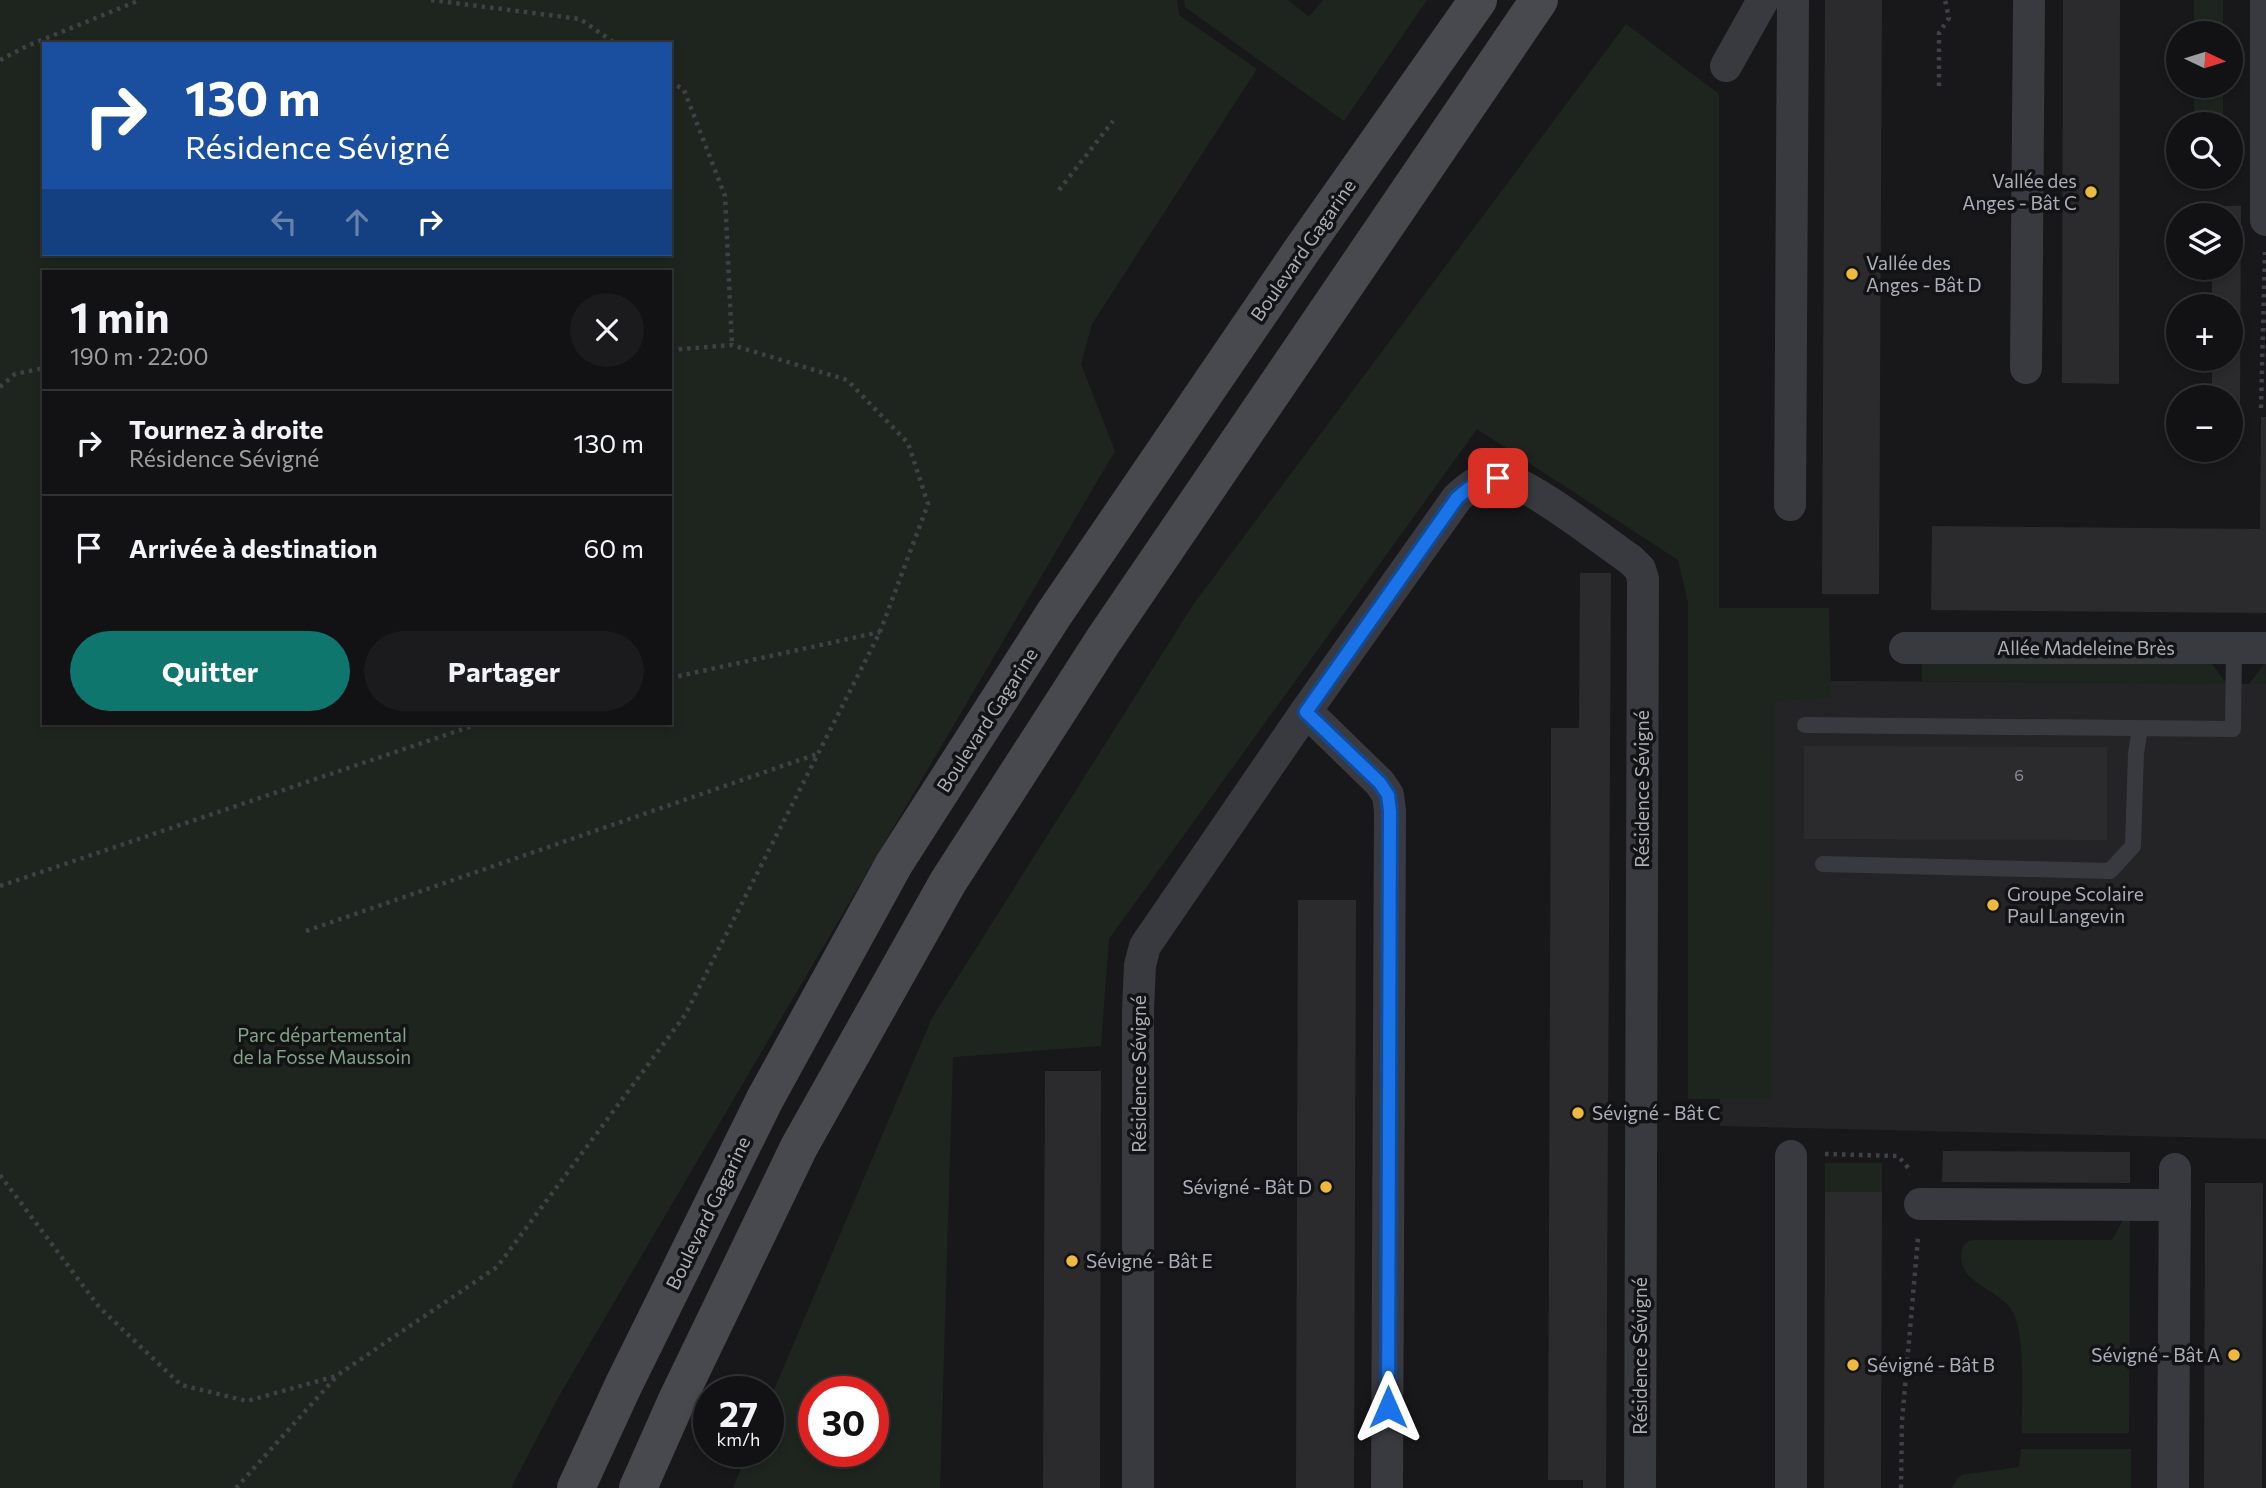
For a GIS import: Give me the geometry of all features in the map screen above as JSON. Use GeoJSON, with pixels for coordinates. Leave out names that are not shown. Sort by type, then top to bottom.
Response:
{"type":"FeatureCollection","features":[{"type":"Feature","properties":{"kind":"main road","name":"Boulevard Gagarine"},"geometry":{"type":"LineString","coordinates":[[576,1488],[624,1384],[765,1099],[894,864],[1054,614],[1302,250],[1478,0]]}},
{"type":"Feature","properties":{"kind":"main road"},"geometry":{"type":"LineString","coordinates":[[638,1488],[677,1400],[799,1147],[948,882],[1103,640],[1539,0]]}},
{"type":"Feature","properties":{"kind":"street"},"geometry":{"type":"LineString","coordinates":[[1726,65],[1763,0]]}},
{"type":"Feature","properties":{"kind":"street"},"geometry":{"type":"LineString","coordinates":[[1790,505],[1793,0]]}},
{"type":"Feature","properties":{"kind":"street"},"geometry":{"type":"LineString","coordinates":[[2026,368],[2029,0]]}},
{"type":"Feature","properties":{"kind":"street"},"geometry":{"type":"LineString","coordinates":[[2266,0],[2266,220]]}},
{"type":"Feature","properties":{"kind":"street","name":"Résidence Sévigné"},"geometry":{"type":"LineString","coordinates":[[1138,1488],[1140,965],[1145,946],[1457,498],[1471,485],[1485,479],[1509,479],[1528,489],[1632,560],[1640,569],[1643,579],[1640,1488]]}},
{"type":"Feature","properties":{"kind":"street","name":"Allée Madeleine Brès"},"geometry":{"type":"LineString","coordinates":[[1905,648],[2266,648]]}},
{"type":"Feature","properties":{"kind":"street"},"geometry":{"type":"LineString","coordinates":[[1306,712],[1380,783],[1388,795],[1390,811],[1387,1488]]}},
{"type":"Feature","properties":{"kind":"street"},"geometry":{"type":"LineString","coordinates":[[1791,1156],[1791,1488]]}},
{"type":"Feature","properties":{"kind":"street"},"geometry":{"type":"LineString","coordinates":[[2173,1488],[2175,1168]]}},
{"type":"Feature","properties":{"kind":"street"},"geometry":{"type":"LineString","coordinates":[[1920,1204],[2175,1205]]}},
{"type":"Feature","properties":{"kind":"lane"},"geometry":{"type":"LineString","coordinates":[[1805,725],[2233,729],[2234,648]]}},
{"type":"Feature","properties":{"kind":"lane"},"geometry":{"type":"LineString","coordinates":[[1823,864],[2110,872],[2133,846],[2136,753],[2140,729]]}},
{"type":"Feature","properties":{"kind":"path"},"geometry":{"type":"LineString","coordinates":[[0,60],[27,46],[140,0]]}},
{"type":"Feature","properties":{"kind":"path"},"geometry":{"type":"LineString","coordinates":[[431,0],[580,19],[613,42]]}},
{"type":"Feature","properties":{"kind":"path"},"geometry":{"type":"LineString","coordinates":[[1939,86],[1938,33],[1949,18],[1945,0]]}},
{"type":"Feature","properties":{"kind":"path"},"geometry":{"type":"LineString","coordinates":[[672,82],[684,90],[725,196],[732,345]]}},
{"type":"Feature","properties":{"kind":"path"},"geometry":{"type":"LineString","coordinates":[[1059,190],[1113,121]]}},
{"type":"Feature","properties":{"kind":"path"},"geometry":{"type":"LineString","coordinates":[[2261,408],[2266,220]]}},
{"type":"Feature","properties":{"kind":"path"},"geometry":{"type":"LineString","coordinates":[[236,1488],[336,1376],[497,1267],[685,1015],[880,632],[928,504],[908,443],[847,380],[732,345],[672,350]]}},
{"type":"Feature","properties":{"kind":"path"},"geometry":{"type":"LineString","coordinates":[[0,387],[15,374],[42,368]]}},
{"type":"Feature","properties":{"kind":"path"},"geometry":{"type":"LineString","coordinates":[[672,678],[880,632]]}},
{"type":"Feature","properties":{"kind":"path"},"geometry":{"type":"LineString","coordinates":[[0,887],[475,725]]}},
{"type":"Feature","properties":{"kind":"path"},"geometry":{"type":"LineString","coordinates":[[306,931],[818,753]]}},
{"type":"Feature","properties":{"kind":"path"},"geometry":{"type":"LineString","coordinates":[[1791,1156],[1810,1153],[1898,1156],[1911,1168],[1920,1204],[1902,1421],[1901,1488]]}},
{"type":"Feature","properties":{"kind":"path"},"geometry":{"type":"LineString","coordinates":[[0,1175],[99,1307],[181,1385],[247,1401],[336,1376]]}},
{"type":"Feature","properties":{"kind":"shaded area","name":"Groupe Scolaire Paul Langevin"},"geometry":{"type":"Polygon","coordinates":[[[1719,680],[2266,684],[2266,1139],[1720,1126],[1719,680]]]}},
{"type":"Feature","properties":{"kind":"green space","name":"Parc départemental de la Fosse Maussoin"},"geometry":{"type":"Polygon","coordinates":[[[0,0],[1177,0],[1179,15],[1257,69],[1092,324],[1081,364],[1115,451],[559,1396],[511,1488],[0,1488],[0,0]]]}},
{"type":"Feature","properties":{"kind":"green space"},"geometry":{"type":"Polygon","coordinates":[[[1184,0],[1288,0],[1309,17],[1323,0],[1427,0],[1344,121],[1185,7],[1184,0]]]}},
{"type":"Feature","properties":{"kind":"green space"},"geometry":{"type":"Polygon","coordinates":[[[2194,0],[2223,0],[2223,21],[2194,21],[2194,0]]]}},
{"type":"Feature","properties":{"kind":"green space"},"geometry":{"type":"Polygon","coordinates":[[[1626,24],[1719,94],[1719,608],[1829,608],[1831,698],[1775,701],[1772,1099],[1688,1099],[1688,603],[1678,560],[1477,429],[1109,939],[1101,1046],[953,1057],[940,1488],[733,1488],[742,1467],[784,1467],[784,1376],[780,1376],[932,1018],[1193,605],[1626,24]]]}},
{"type":"Feature","properties":{"kind":"green space"},"geometry":{"type":"Polygon","coordinates":[[[2194,98],[2223,98],[2223,112],[2194,112],[2194,98]]]}},
{"type":"Feature","properties":{"kind":"green space"},"geometry":{"type":"Polygon","coordinates":[[[1922,662],[2211,663],[2227,684],[1922,681],[1922,662]]]}},
{"type":"Feature","properties":{"kind":"green space"},"geometry":{"type":"Polygon","coordinates":[[[2265,663],[2266,684],[2249,684],[2265,663]]]}},
{"type":"Feature","properties":{"kind":"green space"},"geometry":{"type":"Polygon","coordinates":[[[1825,1163],[1882,1163],[1882,1192],[1825,1192],[1825,1163]]]}},
{"type":"Feature","properties":{"kind":"green space"},"geometry":{"type":"Polygon","coordinates":[[[2128,1211],[2129,1433],[2022,1433],[2021,1350],[2016,1319],[2005,1302],[1979,1284],[1964,1269],[1961,1261],[1963,1246],[1973,1240],[2112,1240],[2128,1211]]]}},
{"type":"Feature","properties":{"kind":"green space"},"geometry":{"type":"Polygon","coordinates":[[[2021,1449],[2131,1449],[2131,1488],[1952,1488],[1962,1475],[2019,1467],[2021,1449]]]}},
{"type":"Feature","properties":{"kind":"building","name":"Vallée des Anges - Bât D"},"geometry":{"type":"Polygon","coordinates":[[[1825,0],[1882,0],[1879,594],[1822,594],[1825,0]]]}},
{"type":"Feature","properties":{"kind":"building","name":"Vallée des Anges - Bât C"},"geometry":{"type":"Polygon","coordinates":[[[2063,0],[2120,0],[2119,384],[2062,383],[2063,0]]]}},
{"type":"Feature","properties":{"kind":"building"},"geometry":{"type":"Polygon","coordinates":[[[2212,280],[2241,280],[2241,294],[2212,294],[2212,280]]]}},
{"type":"Feature","properties":{"kind":"building"},"geometry":{"type":"Polygon","coordinates":[[[2212,371],[2240,371],[2240,385],[2212,385],[2212,371]]]}},
{"type":"Feature","properties":{"kind":"building"},"geometry":{"type":"Polygon","coordinates":[[[2261,417],[2266,417],[2266,613],[1931,610],[1932,526],[2260,529],[2261,417]]]}},
{"type":"Feature","properties":{"kind":"building","name":"Sévigné - Bât C"},"geometry":{"type":"Polygon","coordinates":[[[1580,573],[1611,573],[1606,1488],[1583,1488],[1583,1480],[1548,1480],[1551,728],[1579,728],[1580,573]]]}},
{"type":"Feature","properties":{"kind":"building"},"geometry":{"type":"Polygon","coordinates":[[[1804,746],[2107,747],[2107,840],[1804,839],[1804,746]]]}},
{"type":"Feature","properties":{"kind":"building","name":"Sévigné - Bât D"},"geometry":{"type":"Polygon","coordinates":[[[1298,900],[1356,900],[1354,1488],[1296,1488],[1298,900]]]}},
{"type":"Feature","properties":{"kind":"building","name":"Sévigné - Bât E"},"geometry":{"type":"Polygon","coordinates":[[[1045,1071],[1101,1071],[1100,1488],[1043,1488],[1045,1071]]]}},
{"type":"Feature","properties":{"kind":"building"},"geometry":{"type":"Polygon","coordinates":[[[1943,1151],[2130,1152],[2130,1183],[1942,1182],[1943,1151]]]}},
{"type":"Feature","properties":{"kind":"building","name":"Sévigné - Bât A"},"geometry":{"type":"Polygon","coordinates":[[[2205,1183],[2263,1183],[2262,1488],[2204,1488],[2205,1183]]]}},
{"type":"Feature","properties":{"kind":"building","name":"Sévigné - Bât B"},"geometry":{"type":"Polygon","coordinates":[[[1825,1192],[1882,1192],[1881,1488],[1824,1488],[1825,1192]]]}},
{"type":"Feature","properties":{"kind":"place","name":"Vallée des Anges - Bât C"},"geometry":{"type":"Point","coordinates":[2091,192]}},
{"type":"Feature","properties":{"kind":"place","name":"Vallée des Anges - Bât D"},"geometry":{"type":"Point","coordinates":[1852,274]}},
{"type":"Feature","properties":{"kind":"place","name":"Groupe Scolaire Paul Langevin"},"geometry":{"type":"Point","coordinates":[1993,905]}},
{"type":"Feature","properties":{"kind":"place","name":"Sévigné - Bât C"},"geometry":{"type":"Point","coordinates":[1578,1113]}},
{"type":"Feature","properties":{"kind":"place","name":"Sévigné - Bât D"},"geometry":{"type":"Point","coordinates":[1326,1187]}},
{"type":"Feature","properties":{"kind":"place","name":"Sévigné - Bât E"},"geometry":{"type":"Point","coordinates":[1072,1261]}},
{"type":"Feature","properties":{"kind":"place","name":"Sévigné - Bât A"},"geometry":{"type":"Point","coordinates":[2234,1355]}},
{"type":"Feature","properties":{"kind":"place","name":"Sévigné - Bât B"},"geometry":{"type":"Point","coordinates":[1853,1365]}},
{"type":"Feature","properties":{"kind":"route"},"geometry":{"type":"LineString","coordinates":[[1388,1407],[1390,811],[1388,795],[1380,783],[1306,712],[1457,498],[1471,485],[1485,479],[1498,478]]}}]}
